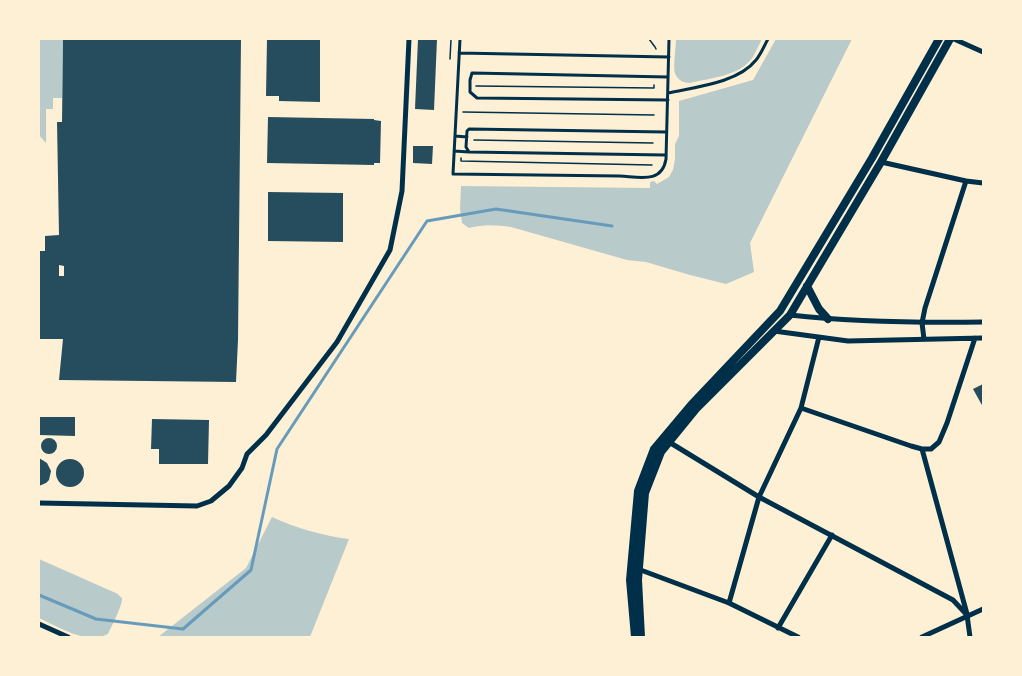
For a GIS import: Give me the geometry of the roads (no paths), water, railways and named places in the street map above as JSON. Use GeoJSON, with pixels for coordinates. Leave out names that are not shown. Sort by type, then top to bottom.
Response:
{"type":"FeatureCollection","features":[{"type":"Feature","properties":{"kind":"main road"},"geometry":{"type":"LineString","coordinates":[[635,637],[630,580],[638,491],[654,449],[691,405],[780,311],[872,158],[939,39]]}},
{"type":"Feature","properties":{"kind":"main road"},"geometry":{"type":"LineString","coordinates":[[641,637],[638,569],[645,493],[661,452],[696,409],[790,315],[952,39]]}},
{"type":"Feature","properties":{"kind":"main road"},"geometry":{"type":"LineString","coordinates":[[807,286],[819,309],[828,319]]}},
{"type":"Feature","properties":{"kind":"street"},"geometry":{"type":"LineString","coordinates":[[39,503],[197,506],[211,501],[229,486],[242,468],[247,454],[266,435],[337,342],[390,250],[402,191],[409,39]]}},
{"type":"Feature","properties":{"kind":"street"},"geometry":{"type":"LineString","coordinates":[[952,39],[983,52]]}},
{"type":"Feature","properties":{"kind":"street"},"geometry":{"type":"LineString","coordinates":[[881,162],[983,183]]}},
{"type":"Feature","properties":{"kind":"street"},"geometry":{"type":"LineString","coordinates":[[924,339],[922,323],[966,181]]}},
{"type":"Feature","properties":{"kind":"street"},"geometry":{"type":"LineString","coordinates":[[790,315],[922,323],[983,322]]}},
{"type":"Feature","properties":{"kind":"street"},"geometry":{"type":"LineString","coordinates":[[774,331],[848,340],[983,338]]}},
{"type":"Feature","properties":{"kind":"street"},"geometry":{"type":"LineString","coordinates":[[729,603],[759,497],[801,408],[819,337]]}},
{"type":"Feature","properties":{"kind":"street"},"geometry":{"type":"LineString","coordinates":[[801,408],[922,449],[931,449],[939,442],[947,423],[975,339]]}},
{"type":"Feature","properties":{"kind":"street"},"geometry":{"type":"LineString","coordinates":[[669,442],[759,497],[953,600],[967,615]]}},
{"type":"Feature","properties":{"kind":"street"},"geometry":{"type":"LineString","coordinates":[[922,449],[967,615],[970,637]]}},
{"type":"Feature","properties":{"kind":"street"},"geometry":{"type":"LineString","coordinates":[[778,627],[832,535]]}},
{"type":"Feature","properties":{"kind":"street"},"geometry":{"type":"LineString","coordinates":[[638,569],[729,603],[798,637]]}},
{"type":"Feature","properties":{"kind":"street"},"geometry":{"type":"LineString","coordinates":[[922,637],[983,609]]}},
{"type":"Feature","properties":{"kind":"street"},"geometry":{"type":"LineString","coordinates":[[39,624],[68,637]]}},
{"type":"Feature","properties":{"kind":"lane"},"geometry":{"type":"LineString","coordinates":[[460,39],[453,174],[645,177],[659,174],[664,168],[669,39]]}},
{"type":"Feature","properties":{"kind":"lane"},"geometry":{"type":"LineString","coordinates":[[668,93],[725,80],[741,73],[756,60],[768,39]]}},
{"type":"Feature","properties":{"kind":"lane"},"geometry":{"type":"LineString","coordinates":[[459,53],[669,57]]}},
{"type":"Feature","properties":{"kind":"lane"},"geometry":{"type":"LineString","coordinates":[[668,77],[472,73],[469,86],[470,92],[477,98],[668,100]]}},
{"type":"Feature","properties":{"kind":"lane"},"geometry":{"type":"LineString","coordinates":[[469,152],[466,147],[469,129],[666,132]]}},
{"type":"Feature","properties":{"kind":"lane"},"geometry":{"type":"LineString","coordinates":[[455,136],[467,138]]}},
{"type":"Feature","properties":{"kind":"lane"},"geometry":{"type":"LineString","coordinates":[[454,151],[666,155]]}},
{"type":"Feature","properties":{"kind":"waterway"},"geometry":{"type":"LineString","coordinates":[[39,595],[96,619],[183,629],[251,570],[277,449],[427,221],[496,209],[612,226]]}}]}
